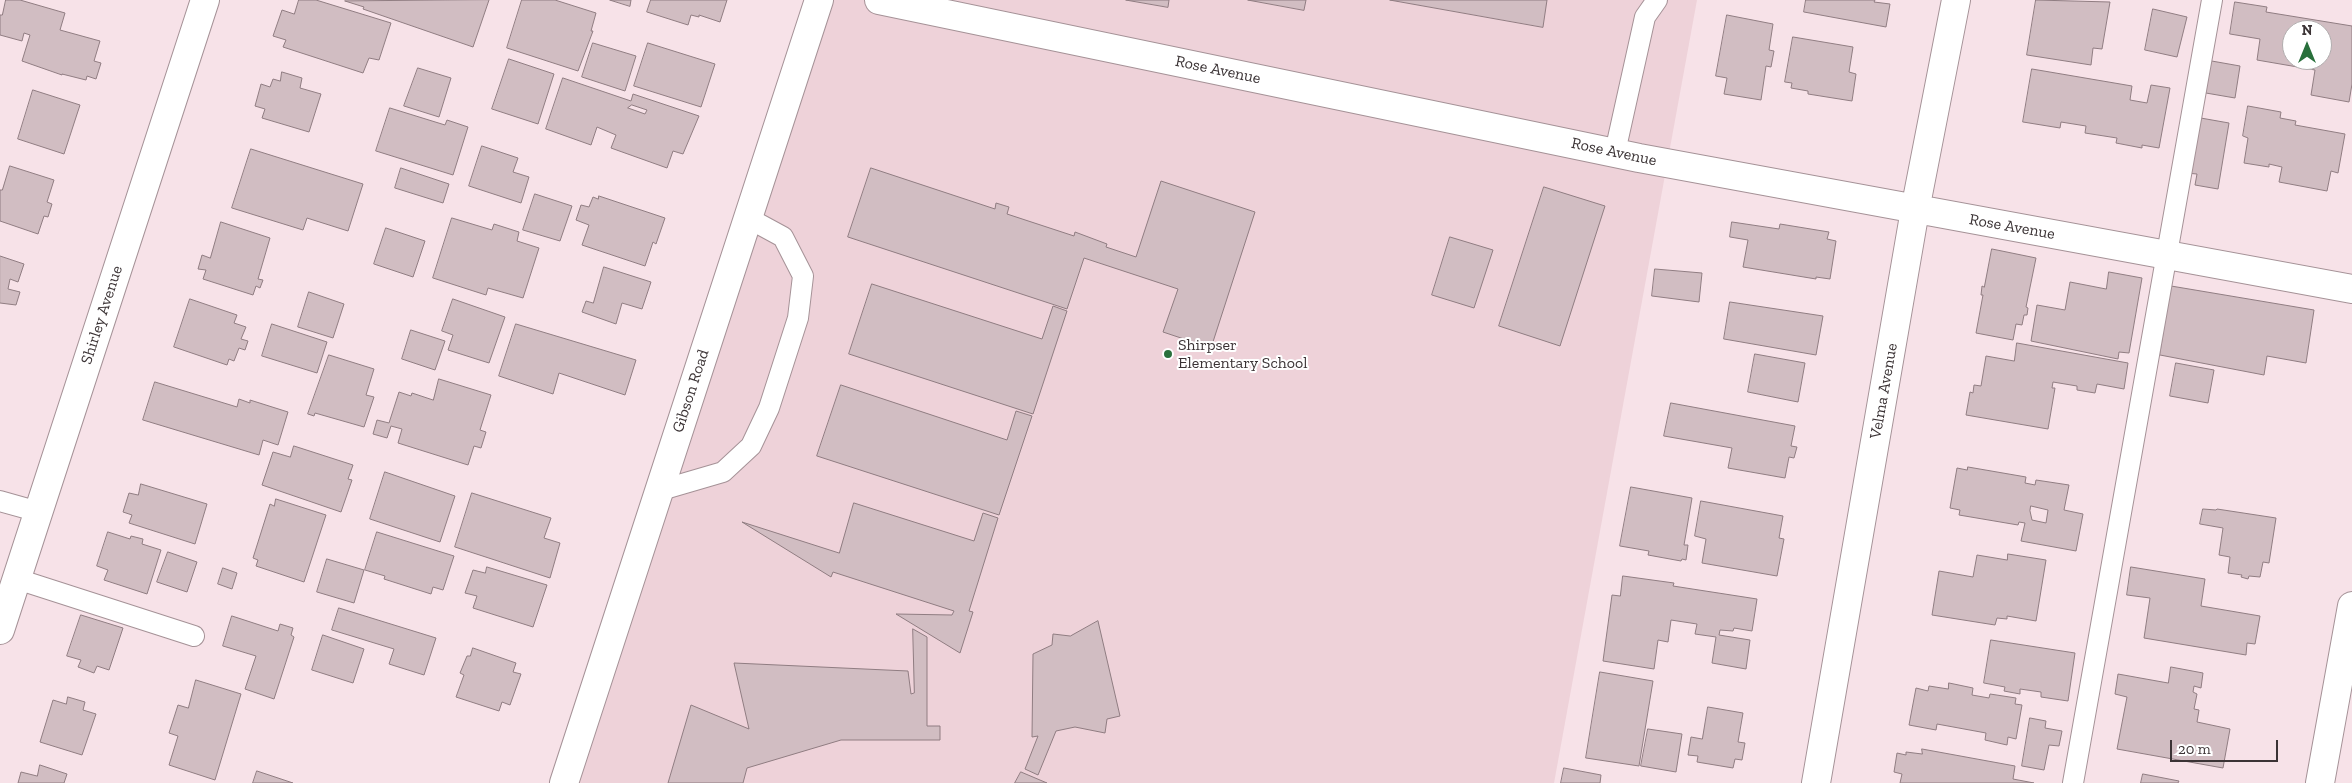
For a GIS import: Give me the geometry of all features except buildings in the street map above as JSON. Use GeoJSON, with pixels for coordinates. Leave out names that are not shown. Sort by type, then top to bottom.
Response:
{"type":"FeatureCollection","features":[{"type":"Feature","properties":{"kind":"street","name":"Shirley Avenue"},"geometry":{"type":"LineString","coordinates":[[0,630],[204,0]]}},
{"type":"Feature","properties":{"kind":"street","name":"Gibson Road"},"geometry":{"type":"LineString","coordinates":[[564,783],[818,0]]}},
{"type":"Feature","properties":{"kind":"street","name":"Rose Avenue"},"geometry":{"type":"LineString","coordinates":[[880,0],[1615,152],[1915,210],[2352,289]]}},
{"type":"Feature","properties":{"kind":"street","name":"Velma Avenue"},"geometry":{"type":"LineString","coordinates":[[1816,783],[1915,210],[1956,0]]}},
{"type":"Feature","properties":{"kind":"street"},"geometry":{"type":"LineString","coordinates":[[2320,783],[2352,606]]}},
{"type":"Feature","properties":{"kind":"lane"},"geometry":{"type":"LineString","coordinates":[[1615,152],[1645,17],[1657,0]]}},
{"type":"Feature","properties":{"kind":"lane"},"geometry":{"type":"LineString","coordinates":[[2073,783],[2212,0]]}},
{"type":"Feature","properties":{"kind":"lane"},"geometry":{"type":"LineString","coordinates":[[658,491],[723,472],[751,446],[769,408],[798,318],[803,276],[783,237],[748,218]]}},
{"type":"Feature","properties":{"kind":"lane"},"geometry":{"type":"LineString","coordinates":[[0,501],[39,512]]}},
{"type":"Feature","properties":{"kind":"lane"},"geometry":{"type":"LineString","coordinates":[[17,578],[194,636]]}},
{"type":"Feature","properties":{"kind":"shaded area","name":"Shirpser Elementary School"},"geometry":{"type":"Polygon","coordinates":[[[819,0],[1697,0],[1554,783],[564,783],[819,0]]]}},
{"type":"Feature","properties":{"kind":"place","name":"Shirpser Elementary School"},"geometry":{"type":"Point","coordinates":[1168,354]}}]}
